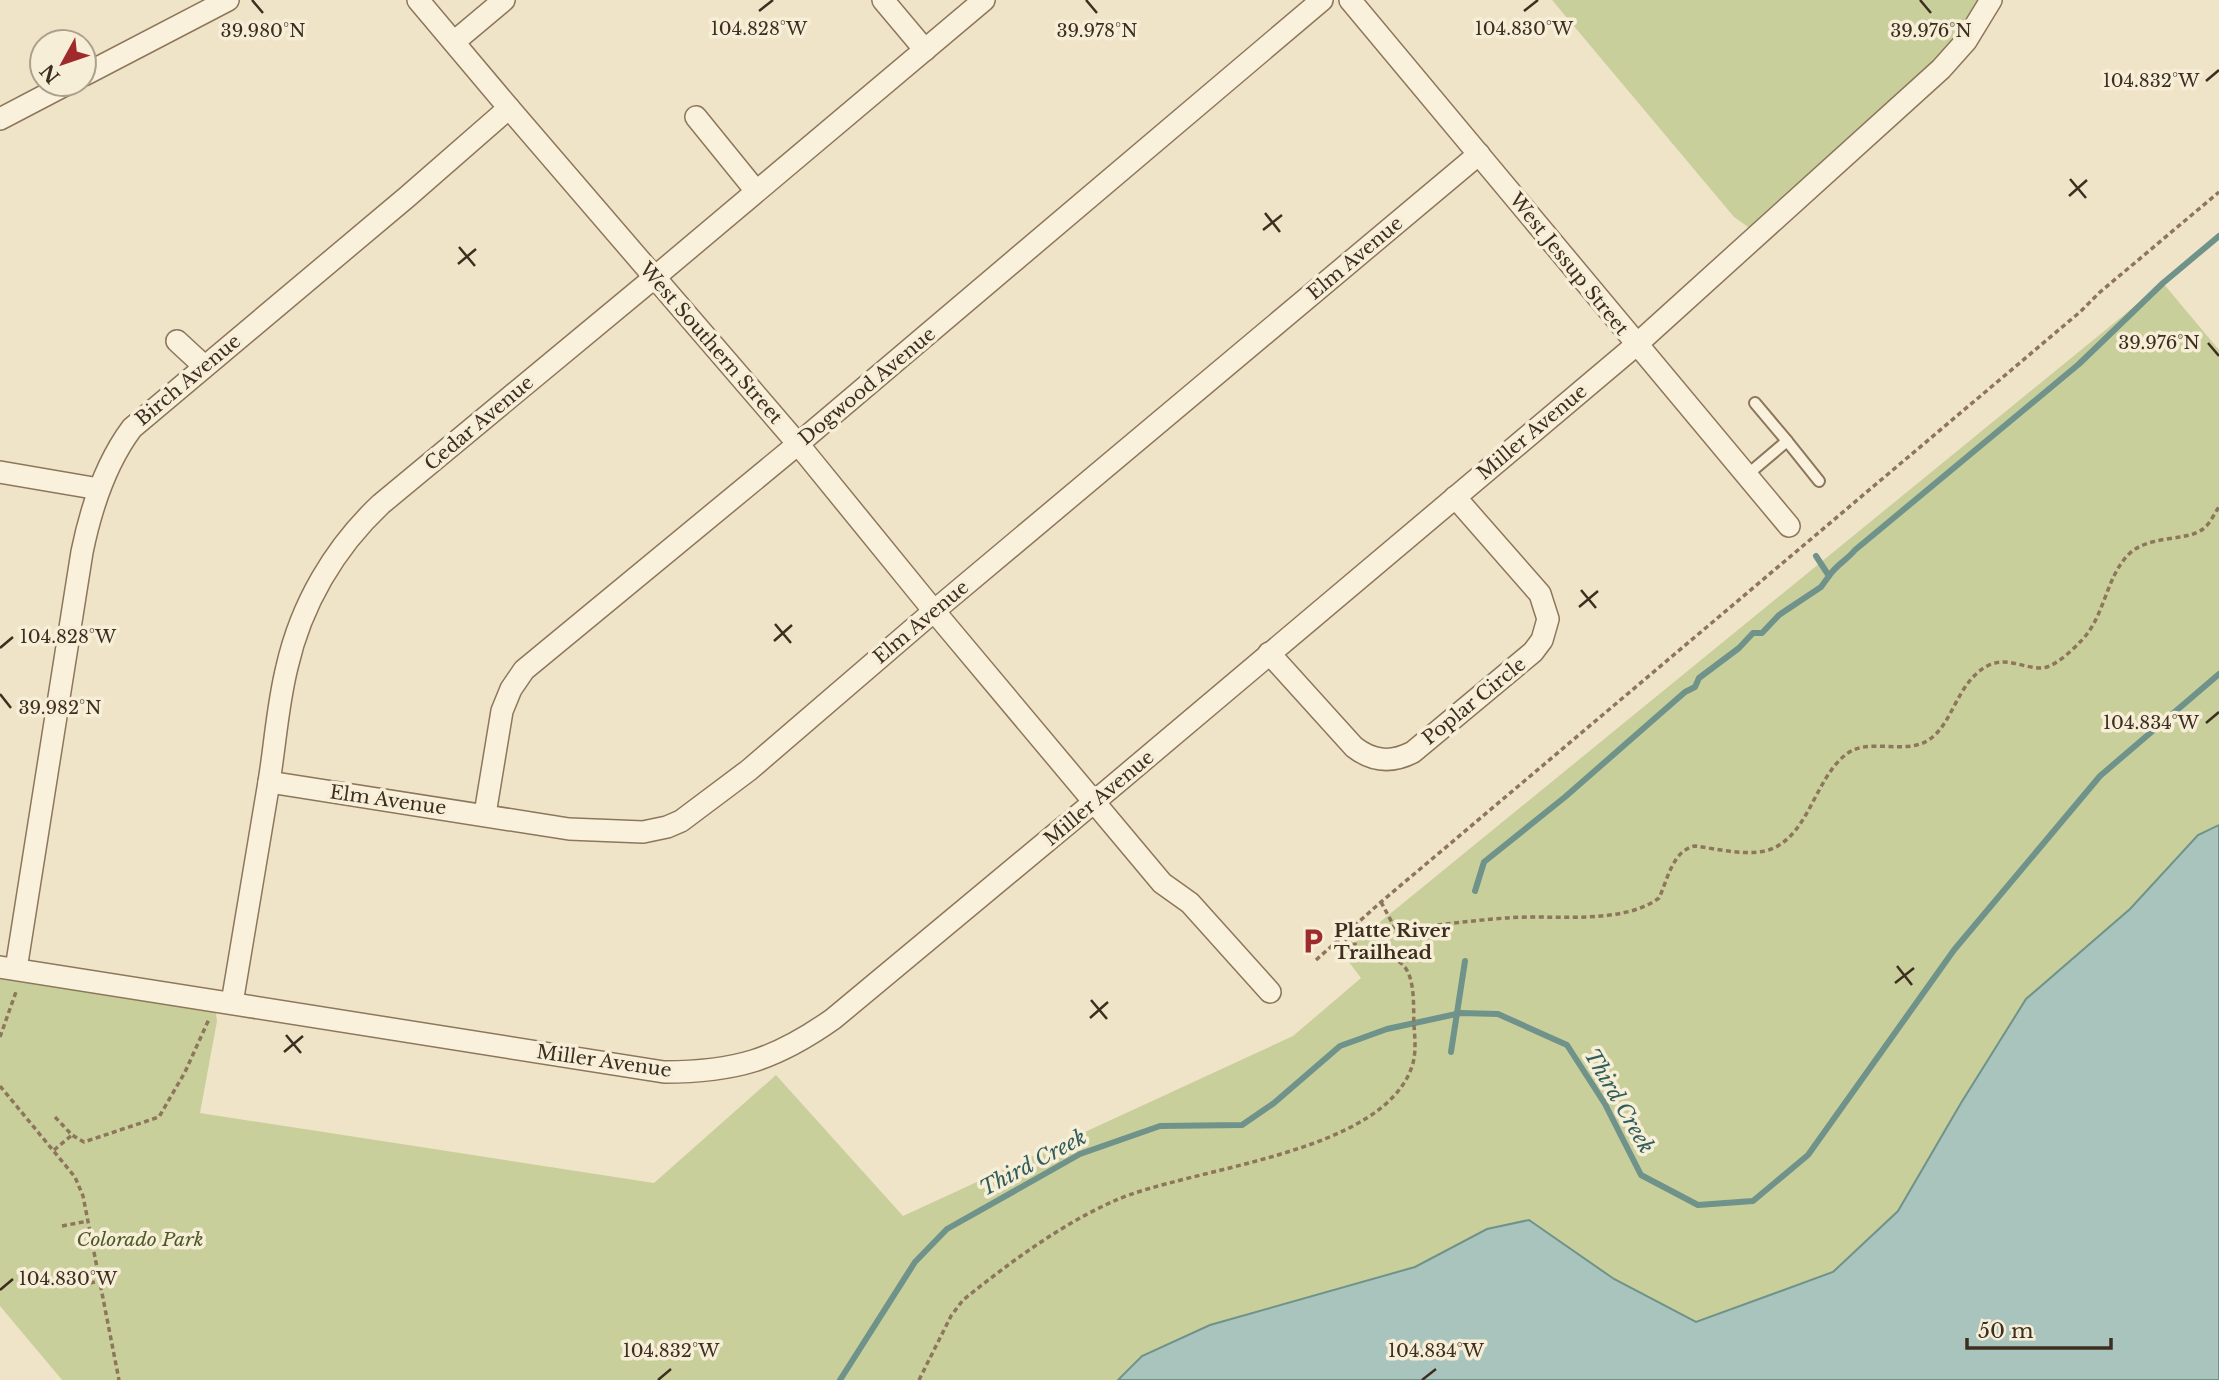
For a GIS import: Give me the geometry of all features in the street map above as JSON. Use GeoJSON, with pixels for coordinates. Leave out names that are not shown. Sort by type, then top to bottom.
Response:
{"type":"FeatureCollection","features":[{"type":"Feature","properties":{"kind":"street"},"geometry":{"type":"LineString","coordinates":[[98,68],[228,0]]}},
{"type":"Feature","properties":{"kind":"street","name":"West Southern Street"},"geometry":{"type":"LineString","coordinates":[[418,0],[798,444],[933,611],[1162,883],[1190,903],[1270,992]]}},
{"type":"Feature","properties":{"kind":"street"},"geometry":{"type":"LineString","coordinates":[[454,42],[504,0]]}},
{"type":"Feature","properties":{"kind":"street"},"geometry":{"type":"LineString","coordinates":[[883,0],[925,50]]}},
{"type":"Feature","properties":{"kind":"street","name":"Cedar Avenue"},"geometry":{"type":"LineString","coordinates":[[223,1002],[269,782],[293,641],[323,576],[339,551],[381,504],[655,278],[984,0]]}},
{"type":"Feature","properties":{"kind":"street","name":"Dogwood Avenue"},"geometry":{"type":"LineString","coordinates":[[485,814],[502,711],[511,689],[524,670],[798,444],[1322,0]]}},
{"type":"Feature","properties":{"kind":"street","name":"West Jessup Street"},"geometry":{"type":"LineString","coordinates":[[1350,0],[1789,526]]}},
{"type":"Feature","properties":{"kind":"street","name":"Miller Avenue"},"geometry":{"type":"LineString","coordinates":[[11,974],[223,1002],[664,1072],[725,1069],[780,1051],[833,1019],[1636,345],[1941,69],[1966,41],[1991,0]]}},
{"type":"Feature","properties":{"kind":"street"},"geometry":{"type":"LineString","coordinates":[[0,118],[39,98]]}},
{"type":"Feature","properties":{"kind":"street","name":"Birch Avenue"},"geometry":{"type":"LineString","coordinates":[[11,974],[88,522],[118,446],[132,428],[509,108]]}},
{"type":"Feature","properties":{"kind":"street"},"geometry":{"type":"LineString","coordinates":[[696,117],[756,191]]}},
{"type":"Feature","properties":{"kind":"street","name":"Elm Avenue"},"geometry":{"type":"LineString","coordinates":[[269,782],[569,829],[643,832],[681,821],[749,770],[933,611],[1479,154]]}},
{"type":"Feature","properties":{"kind":"street"},"geometry":{"type":"LineString","coordinates":[[177,341],[204,366]]}},
{"type":"Feature","properties":{"kind":"street"},"geometry":{"type":"LineString","coordinates":[[0,472],[99,489]]}},
{"type":"Feature","properties":{"kind":"street","name":"Poplar Circle"},"geometry":{"type":"LineString","coordinates":[[1269,653],[1354,747],[1364,755],[1390,761],[1413,752],[1533,652],[1542,640],[1548,619],[1540,594],[1455,497]]}},
{"type":"Feature","properties":{"kind":"lane"},"geometry":{"type":"LineString","coordinates":[[1755,403],[1819,481]]}},
{"type":"Feature","properties":{"kind":"lane"},"geometry":{"type":"LineString","coordinates":[[1747,475],[1787,441]]}},
{"type":"Feature","properties":{"kind":"path"},"geometry":{"type":"LineString","coordinates":[[1316,960],[2219,192]]}},
{"type":"Feature","properties":{"kind":"path"},"geometry":{"type":"LineString","coordinates":[[1343,937],[1507,918],[1623,912],[1641,908],[1659,898],[1670,869],[1681,852],[1687,848],[1695,846],[1757,853],[1772,848],[1786,840],[1845,754],[1859,748],[1919,745],[1932,738],[1964,687],[1980,670],[1993,664],[2006,661],[2040,668],[2055,663],[2081,641],[2093,626],[2118,570],[2129,554],[2141,545],[2203,529],[2219,508]]}},
{"type":"Feature","properties":{"kind":"path"},"geometry":{"type":"LineString","coordinates":[[1381,902],[1396,930]]}},
{"type":"Feature","properties":{"kind":"path"},"geometry":{"type":"LineString","coordinates":[[919,1380],[951,1315],[963,1300],[1072,1222],[1114,1201],[1157,1185],[1306,1148],[1358,1123],[1383,1106],[1402,1085],[1413,1064],[1415,1046],[1410,981],[1405,966],[1392,956],[1366,954],[1343,937]]}},
{"type":"Feature","properties":{"kind":"path"},"geometry":{"type":"LineString","coordinates":[[1355,937],[1355,947]]}},
{"type":"Feature","properties":{"kind":"path"},"geometry":{"type":"LineString","coordinates":[[0,1037],[10,1012],[11,974]]}},
{"type":"Feature","properties":{"kind":"path"},"geometry":{"type":"LineString","coordinates":[[55,1117],[72,1135],[84,1142],[159,1117],[185,1072],[208,1023],[223,1002]]}},
{"type":"Feature","properties":{"kind":"path"},"geometry":{"type":"LineString","coordinates":[[0,1086],[75,1177],[83,1196],[119,1380]]}},
{"type":"Feature","properties":{"kind":"path"},"geometry":{"type":"LineString","coordinates":[[54,1150],[72,1135]]}},
{"type":"Feature","properties":{"kind":"path"},"geometry":{"type":"LineString","coordinates":[[62,1226],[88,1221]]}},
{"type":"Feature","properties":{"kind":"path"},"geometry":{"type":"LineString","coordinates":[[90,1283],[100,1281]]}},
{"type":"Feature","properties":{"kind":"green space"},"geometry":{"type":"Polygon","coordinates":[[[1552,0],[1991,0],[1980,21],[1758,234],[1734,217],[1552,0]]]}},
{"type":"Feature","properties":{"kind":"green space","name":"Colorado Park"},"geometry":{"type":"Polygon","coordinates":[[[2163,283],[2219,350],[2219,825],[2198,835],[1961,1103],[1898,1211],[1833,1272],[1696,1322],[1614,1279],[1487,1229],[1415,1267],[1210,1325],[1142,1356],[1118,1380],[62,1380],[0,1306],[0,967],[214,1000],[217,1021],[200,1113],[654,1183],[776,1075],[903,1216],[1293,1036],[1361,978],[1342,953],[2163,283]]]}},
{"type":"Feature","properties":{"kind":"water"},"geometry":{"type":"Polygon","coordinates":[[[2219,825],[2219,1380],[1118,1380],[1142,1356],[1210,1325],[1415,1267],[1487,1229],[1529,1220],[1614,1279],[1696,1322],[1833,1272],[1898,1211],[2026,999],[2130,909],[2198,835],[2219,825]]]}},
{"type":"Feature","properties":{"kind":"waterway"},"geometry":{"type":"LineString","coordinates":[[1829,576],[1855,550],[2079,364],[2163,283],[2219,236]]}},
{"type":"Feature","properties":{"kind":"waterway"},"geometry":{"type":"LineString","coordinates":[[1475,891],[1484,862],[1565,797],[1685,692],[1695,687],[1699,678],[1739,648],[1753,633],[1762,633],[1779,615],[1821,587],[1829,576],[1816,556]]}},
{"type":"Feature","properties":{"kind":"waterway","name":"Third Creek"},"geometry":{"type":"LineString","coordinates":[[840,1380],[915,1262],[947,1229],[1080,1154],[1160,1126],[1242,1125],[1274,1103],[1340,1046],[1387,1029],[1461,1013],[1498,1014],[1567,1045],[1605,1104],[1641,1175],[1698,1205],[1753,1201],[1808,1155],[1954,950],[2100,776],[2219,674]]}},
{"type":"Feature","properties":{"kind":"waterway"},"geometry":{"type":"LineString","coordinates":[[1451,1052],[1465,961]]}},
{"type":"Feature","properties":{"kind":"place","name":"Platte River Trailhead"},"geometry":{"type":"Point","coordinates":[1313,941]}}]}
